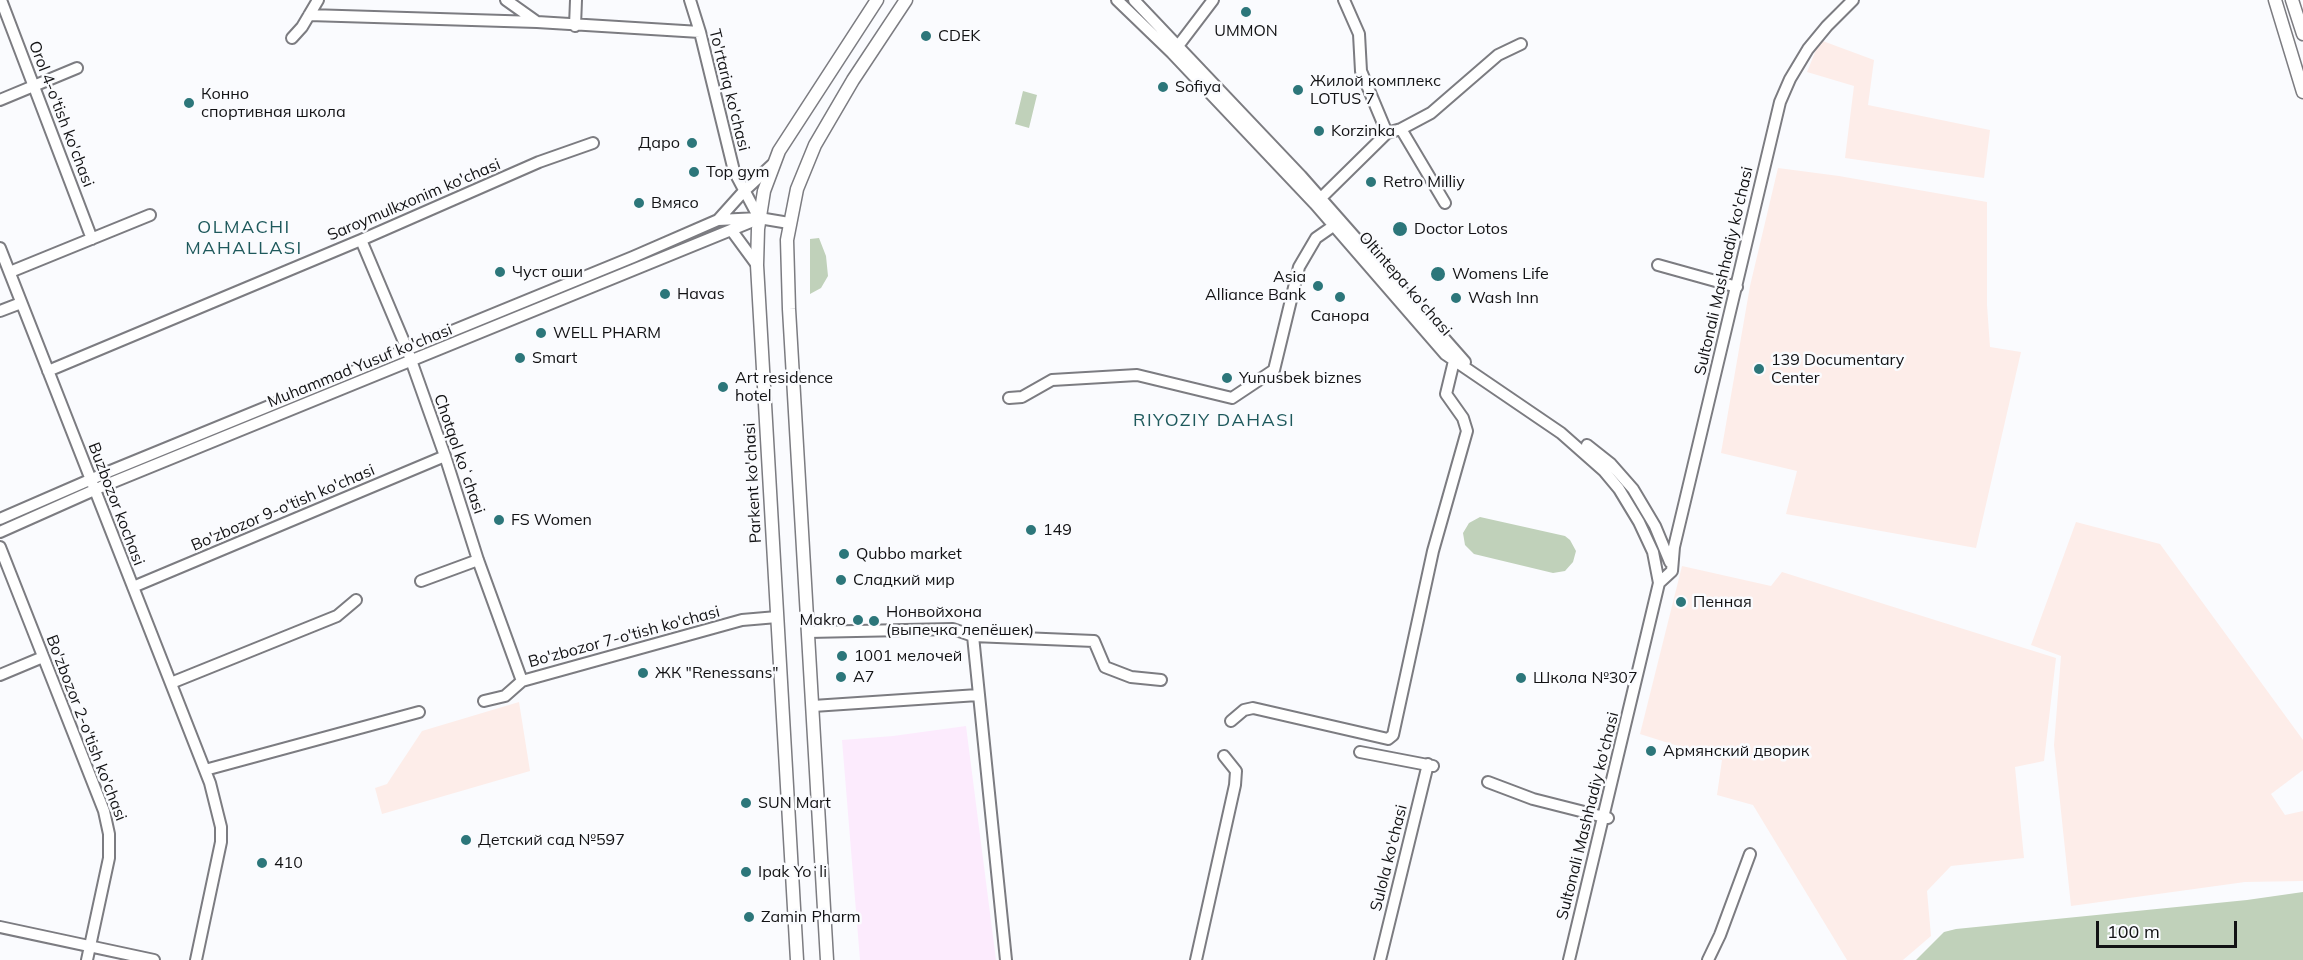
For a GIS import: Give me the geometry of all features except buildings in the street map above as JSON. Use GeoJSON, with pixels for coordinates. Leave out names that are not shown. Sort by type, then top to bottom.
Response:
{"type":"FeatureCollection","features":[{"type":"Feature","properties":{"kind":"main road","name":"Parkent ko'chasi"},"geometry":{"type":"LineString","coordinates":[[797,960],[757,265],[759,218],[772,165],[786,137],[877,0]]}},
{"type":"Feature","properties":{"kind":"main road"},"geometry":{"type":"LineString","coordinates":[[827,960],[787,268],[789,223],[797,189],[815,145],[853,80],[906,0]]}},
{"type":"Feature","properties":{"kind":"main road"},"geometry":{"type":"LineString","coordinates":[[2277,0],[2303,92]]}},
{"type":"Feature","properties":{"kind":"main road"},"geometry":{"type":"LineString","coordinates":[[2292,0],[2303,34]]}},
{"type":"Feature","properties":{"kind":"street","name":"Orol 4-o'tish ko'chasi"},"geometry":{"type":"LineString","coordinates":[[1,0],[92,239]]}},
{"type":"Feature","properties":{"kind":"street"},"geometry":{"type":"LineString","coordinates":[[292,38],[318,0]]}},
{"type":"Feature","properties":{"kind":"street"},"geometry":{"type":"LineString","coordinates":[[506,0],[537,22]]}},
{"type":"Feature","properties":{"kind":"street"},"geometry":{"type":"LineString","coordinates":[[575,26],[576,0]]}},
{"type":"Feature","properties":{"kind":"street","name":"To'rtariq ko'chasi"},"geometry":{"type":"LineString","coordinates":[[690,0],[734,171],[759,218]]}},
{"type":"Feature","properties":{"kind":"street","name":"Oltintepa ko'chasi"},"geometry":{"type":"LineString","coordinates":[[1117,0],[1130,14],[1175,50],[1321,198],[1388,290],[1454,361],[1580,447],[1612,479],[1646,536],[1656,561],[1659,582]]}},
{"type":"Feature","properties":{"kind":"street"},"geometry":{"type":"LineString","coordinates":[[1175,50],[1213,0]]}},
{"type":"Feature","properties":{"kind":"street"},"geometry":{"type":"LineString","coordinates":[[1344,0],[1359,34],[1361,71],[1387,133]]}},
{"type":"Feature","properties":{"kind":"street","name":"Sultonali Mashhadiy ko'chasi"},"geometry":{"type":"LineString","coordinates":[[1569,960],[1666,582],[1665,568],[1672,571],[1674,547],[1737,287],[1774,121],[1782,94],[1801,60],[1818,37],[1853,0]]}},
{"type":"Feature","properties":{"kind":"street"},"geometry":{"type":"LineString","coordinates":[[1130,14],[1136,3]]}},
{"type":"Feature","properties":{"kind":"street","name":"Oltintepa ko'chasi"},"geometry":{"type":"LineString","coordinates":[[1136,3],[1175,50],[1467,364],[1593,450],[1619,473],[1647,510],[1665,549],[1672,571]]}},
{"type":"Feature","properties":{"kind":"street"},"geometry":{"type":"LineString","coordinates":[[309,15],[537,22],[700,32]]}},
{"type":"Feature","properties":{"kind":"street"},"geometry":{"type":"LineString","coordinates":[[1321,198],[1387,133],[1401,129],[1431,113],[1498,55],[1521,44]]}},
{"type":"Feature","properties":{"kind":"street"},"geometry":{"type":"LineString","coordinates":[[0,100],[77,68]]}},
{"type":"Feature","properties":{"kind":"street"},"geometry":{"type":"LineString","coordinates":[[1401,129],[1445,203]]}},
{"type":"Feature","properties":{"kind":"street","name":"Saroymulkxonim ko'chasi"},"geometry":{"type":"LineString","coordinates":[[48,371],[361,240],[539,162],[593,143]]}},
{"type":"Feature","properties":{"kind":"street","name":"Muhammad Yusuf ko'chasi"},"geometry":{"type":"LineString","coordinates":[[718,220],[772,165]]}},
{"type":"Feature","properties":{"kind":"street"},"geometry":{"type":"LineString","coordinates":[[10,272],[150,215]]}},
{"type":"Feature","properties":{"kind":"street","name":"Muhammad Yusuf ko'chasi"},"geometry":{"type":"LineString","coordinates":[[0,519],[412,362],[759,218]]}},
{"type":"Feature","properties":{"kind":"street","name":"Muhammad Yusuf ko'chasi"},"geometry":{"type":"LineString","coordinates":[[0,531],[93,485],[407,349],[718,220],[759,218],[789,223]]}},
{"type":"Feature","properties":{"kind":"street"},"geometry":{"type":"LineString","coordinates":[[1009,398],[1022,397],[1052,380],[1137,375],[1232,398],[1274,370],[1299,267],[1316,238],[1338,223]]}},
{"type":"Feature","properties":{"kind":"street"},"geometry":{"type":"LineString","coordinates":[[732,231],[757,265]]}},
{"type":"Feature","properties":{"kind":"street","name":"Chotqol koʻchasi"},"geometry":{"type":"LineString","coordinates":[[361,240],[412,362],[446,456],[478,560],[522,681]]}},
{"type":"Feature","properties":{"kind":"street","name":"Buzbozor kochasi"},"geometry":{"type":"LineString","coordinates":[[0,248],[206,770],[222,834],[196,960]]}},
{"type":"Feature","properties":{"kind":"street"},"geometry":{"type":"LineString","coordinates":[[1658,265],[1737,287]]}},
{"type":"Feature","properties":{"kind":"street"},"geometry":{"type":"LineString","coordinates":[[0,311],[21,303]]}},
{"type":"Feature","properties":{"kind":"street"},"geometry":{"type":"LineString","coordinates":[[1231,721],[1244,710],[1253,708],[1388,739],[1391,737],[1433,551],[1467,431],[1462,418],[1446,394],[1454,361],[1467,364]]}},
{"type":"Feature","properties":{"kind":"street"},"geometry":{"type":"LineString","coordinates":[[1496,388],[1508,390]]}},
{"type":"Feature","properties":{"kind":"street","name":"Bo'zbozor 9-o'tish ko'chasi"},"geometry":{"type":"LineString","coordinates":[[133,587],[446,456]]}},
{"type":"Feature","properties":{"kind":"street","name":"Bo'zbozor 2-o'tish ko'chasi"},"geometry":{"type":"LineString","coordinates":[[0,547],[104,811],[109,834],[109,858],[87,960]]}},
{"type":"Feature","properties":{"kind":"street"},"geometry":{"type":"LineString","coordinates":[[421,581],[478,560]]}},
{"type":"Feature","properties":{"kind":"street"},"geometry":{"type":"LineString","coordinates":[[1659,582],[1672,571]]}},
{"type":"Feature","properties":{"kind":"street","name":"Sultonali Mashhadiy ko'chasi"},"geometry":{"type":"LineString","coordinates":[[1576,960],[1605,817],[1659,582]]}},
{"type":"Feature","properties":{"kind":"street"},"geometry":{"type":"LineString","coordinates":[[171,683],[336,615],[356,600]]}},
{"type":"Feature","properties":{"kind":"street","name":"Bo'zbozor 7-o'tish ko'chasi"},"geometry":{"type":"LineString","coordinates":[[484,701],[505,696],[522,681],[742,620],[777,617]]}},
{"type":"Feature","properties":{"kind":"street"},"geometry":{"type":"LineString","coordinates":[[808,632],[954,629],[973,636],[1094,641],[1105,667],[1131,677],[1161,680]]}},
{"type":"Feature","properties":{"kind":"street"},"geometry":{"type":"LineString","coordinates":[[973,636],[1006,960]]}},
{"type":"Feature","properties":{"kind":"street"},"geometry":{"type":"LineString","coordinates":[[0,675],[43,657]]}},
{"type":"Feature","properties":{"kind":"street"},"geometry":{"type":"LineString","coordinates":[[813,706],[978,695]]}},
{"type":"Feature","properties":{"kind":"street"},"geometry":{"type":"LineString","coordinates":[[206,770],[420,712]]}},
{"type":"Feature","properties":{"kind":"street","name":"Sulola ko'chasi"},"geometry":{"type":"LineString","coordinates":[[1360,752],[1431,765],[1380,960]]}},
{"type":"Feature","properties":{"kind":"street"},"geometry":{"type":"LineString","coordinates":[[1196,960],[1235,785],[1236,771],[1224,756]]}},
{"type":"Feature","properties":{"kind":"street"},"geometry":{"type":"LineString","coordinates":[[1488,782],[1533,799],[1605,817]]}},
{"type":"Feature","properties":{"kind":"street"},"geometry":{"type":"LineString","coordinates":[[1708,960],[1720,935],[1750,854]]}},
{"type":"Feature","properties":{"kind":"street"},"geometry":{"type":"LineString","coordinates":[[0,927],[154,960]]}},
{"type":"Feature","properties":{"kind":"shaded area"},"geometry":{"type":"Polygon","coordinates":[[[1820,40],[1874,60],[1868,105],[1990,130],[1984,178],[1845,158],[1854,86],[1807,72],[1820,40]]]}},
{"type":"Feature","properties":{"kind":"shaded area"},"geometry":{"type":"Polygon","coordinates":[[[1778,168],[1839,176],[1987,202],[1987,305],[1990,347],[2021,352],[1976,548],[1786,514],[1797,471],[1721,453],[1750,286],[1778,168]]]}},
{"type":"Feature","properties":{"kind":"shaded area"},"geometry":{"type":"Polygon","coordinates":[[[2076,522],[2160,544],[2303,740],[2303,770],[2271,794],[2285,815],[2303,811],[2303,881],[2245,882],[2071,906],[2054,745],[2061,656],[2031,645],[2076,522]]]}},
{"type":"Feature","properties":{"kind":"shaded area"},"geometry":{"type":"Polygon","coordinates":[[[1682,566],[1771,586],[1782,572],[2056,658],[2044,761],[2015,767],[2024,858],[1951,866],[1927,891],[1931,936],[1903,960],[1847,960],[1753,805],[1717,795],[1722,760],[1640,734],[1682,566]]]}},
{"type":"Feature","properties":{"kind":"shaded area"},"geometry":{"type":"Polygon","coordinates":[[[519,702],[530,771],[382,814],[375,788],[387,784],[422,731],[519,702]]]}},
{"type":"Feature","properties":{"kind":"shaded area"},"geometry":{"type":"Polygon","coordinates":[[[966,726],[996,960],[860,960],[842,740],[966,726]]]}},
{"type":"Feature","properties":{"kind":"green space"},"geometry":{"type":"Polygon","coordinates":[[[1023,91],[1037,95],[1029,128],[1015,124],[1023,91]]]}},
{"type":"Feature","properties":{"kind":"green space"},"geometry":{"type":"Polygon","coordinates":[[[819,238],[826,256],[828,276],[821,288],[810,294],[810,239],[819,238]]]}},
{"type":"Feature","properties":{"kind":"green space"},"geometry":{"type":"Polygon","coordinates":[[[1480,517],[1565,536],[1576,551],[1573,562],[1565,571],[1553,573],[1474,554],[1465,545],[1463,533],[1469,523],[1480,517]]]}},
{"type":"Feature","properties":{"kind":"green space"},"geometry":{"type":"Polygon","coordinates":[[[2303,892],[2303,960],[1916,960],[1944,932],[1956,929],[2247,900],[2303,892]]]}},
{"type":"Feature","properties":{"kind":"place","name":"UMMON"},"geometry":{"type":"Point","coordinates":[1246,12]}},
{"type":"Feature","properties":{"kind":"place","name":"CDEK"},"geometry":{"type":"Point","coordinates":[926,36]}},
{"type":"Feature","properties":{"kind":"place","name":"Sofiya"},"geometry":{"type":"Point","coordinates":[1163,87]}},
{"type":"Feature","properties":{"kind":"place","name":"Жилой комплекс LOTUS 7"},"geometry":{"type":"Point","coordinates":[1298,90]}},
{"type":"Feature","properties":{"kind":"place","name":"Конно спортивная школа"},"geometry":{"type":"Point","coordinates":[189,103]}},
{"type":"Feature","properties":{"kind":"place","name":"Korzinka"},"geometry":{"type":"Point","coordinates":[1319,131]}},
{"type":"Feature","properties":{"kind":"place","name":"Даро"},"geometry":{"type":"Point","coordinates":[692,143]}},
{"type":"Feature","properties":{"kind":"place","name":"Top gym"},"geometry":{"type":"Point","coordinates":[694,172]}},
{"type":"Feature","properties":{"kind":"place","name":"Retro Milliy"},"geometry":{"type":"Point","coordinates":[1371,182]}},
{"type":"Feature","properties":{"kind":"place","name":"Вмясо"},"geometry":{"type":"Point","coordinates":[639,203]}},
{"type":"Feature","properties":{"kind":"place","name":"Doctor Lotos"},"geometry":{"type":"Point","coordinates":[1400,229]}},
{"type":"Feature","properties":{"kind":"place","name":"Чуст оши"},"geometry":{"type":"Point","coordinates":[500,272]}},
{"type":"Feature","properties":{"kind":"place","name":"Womens Life"},"geometry":{"type":"Point","coordinates":[1438,274]}},
{"type":"Feature","properties":{"kind":"place","name":"Asia Alliance Bank"},"geometry":{"type":"Point","coordinates":[1318,286]}},
{"type":"Feature","properties":{"kind":"place","name":"Havas"},"geometry":{"type":"Point","coordinates":[665,294]}},
{"type":"Feature","properties":{"kind":"place","name":"Санора"},"geometry":{"type":"Point","coordinates":[1340,297]}},
{"type":"Feature","properties":{"kind":"place","name":"Wash Inn"},"geometry":{"type":"Point","coordinates":[1456,298]}},
{"type":"Feature","properties":{"kind":"place","name":"WELL PHARM"},"geometry":{"type":"Point","coordinates":[541,333]}},
{"type":"Feature","properties":{"kind":"place","name":"Smart"},"geometry":{"type":"Point","coordinates":[520,358]}},
{"type":"Feature","properties":{"kind":"place","name":"139 Documentary Center"},"geometry":{"type":"Point","coordinates":[1759,369]}},
{"type":"Feature","properties":{"kind":"place","name":"Yunusbek biznes"},"geometry":{"type":"Point","coordinates":[1227,378]}},
{"type":"Feature","properties":{"kind":"place","name":"Art residence hotel"},"geometry":{"type":"Point","coordinates":[723,387]}},
{"type":"Feature","properties":{"kind":"place","name":"FS Women"},"geometry":{"type":"Point","coordinates":[499,520]}},
{"type":"Feature","properties":{"kind":"place","name":"149"},"geometry":{"type":"Point","coordinates":[1031,530]}},
{"type":"Feature","properties":{"kind":"place","name":"Qubbo market"},"geometry":{"type":"Point","coordinates":[844,554]}},
{"type":"Feature","properties":{"kind":"place","name":"Сладкий мир"},"geometry":{"type":"Point","coordinates":[841,580]}},
{"type":"Feature","properties":{"kind":"place","name":"Пенная"},"geometry":{"type":"Point","coordinates":[1681,602]}},
{"type":"Feature","properties":{"kind":"place","name":"Makro"},"geometry":{"type":"Point","coordinates":[858,620]}},
{"type":"Feature","properties":{"kind":"place","name":"Нонвойхона (выпечка лепёшек)"},"geometry":{"type":"Point","coordinates":[874,621]}},
{"type":"Feature","properties":{"kind":"place","name":"1001 мелочей"},"geometry":{"type":"Point","coordinates":[842,656]}},
{"type":"Feature","properties":{"kind":"place","name":"ЖК \"Renessans\""},"geometry":{"type":"Point","coordinates":[643,673]}},
{"type":"Feature","properties":{"kind":"place","name":"А7"},"geometry":{"type":"Point","coordinates":[841,677]}},
{"type":"Feature","properties":{"kind":"place","name":"Школа №307"},"geometry":{"type":"Point","coordinates":[1521,678]}},
{"type":"Feature","properties":{"kind":"place","name":"Армянский дворик"},"geometry":{"type":"Point","coordinates":[1651,751]}},
{"type":"Feature","properties":{"kind":"place","name":"SUN Mart"},"geometry":{"type":"Point","coordinates":[746,803]}},
{"type":"Feature","properties":{"kind":"place","name":"Детский сад №597"},"geometry":{"type":"Point","coordinates":[466,840]}},
{"type":"Feature","properties":{"kind":"place","name":"410"},"geometry":{"type":"Point","coordinates":[262,863]}},
{"type":"Feature","properties":{"kind":"place","name":"Ipak Yoʻli"},"geometry":{"type":"Point","coordinates":[746,872]}},
{"type":"Feature","properties":{"kind":"place","name":"Zamin Pharm"},"geometry":{"type":"Point","coordinates":[749,917]}},
{"type":"Feature","properties":{"kind":"district","name":"OLMACHI MAHALLASI"},"geometry":{"type":"Point","coordinates":[244,238]}},
{"type":"Feature","properties":{"kind":"district","name":"RIYOZIY DAHASI"},"geometry":{"type":"Point","coordinates":[1214,421]}}]}
